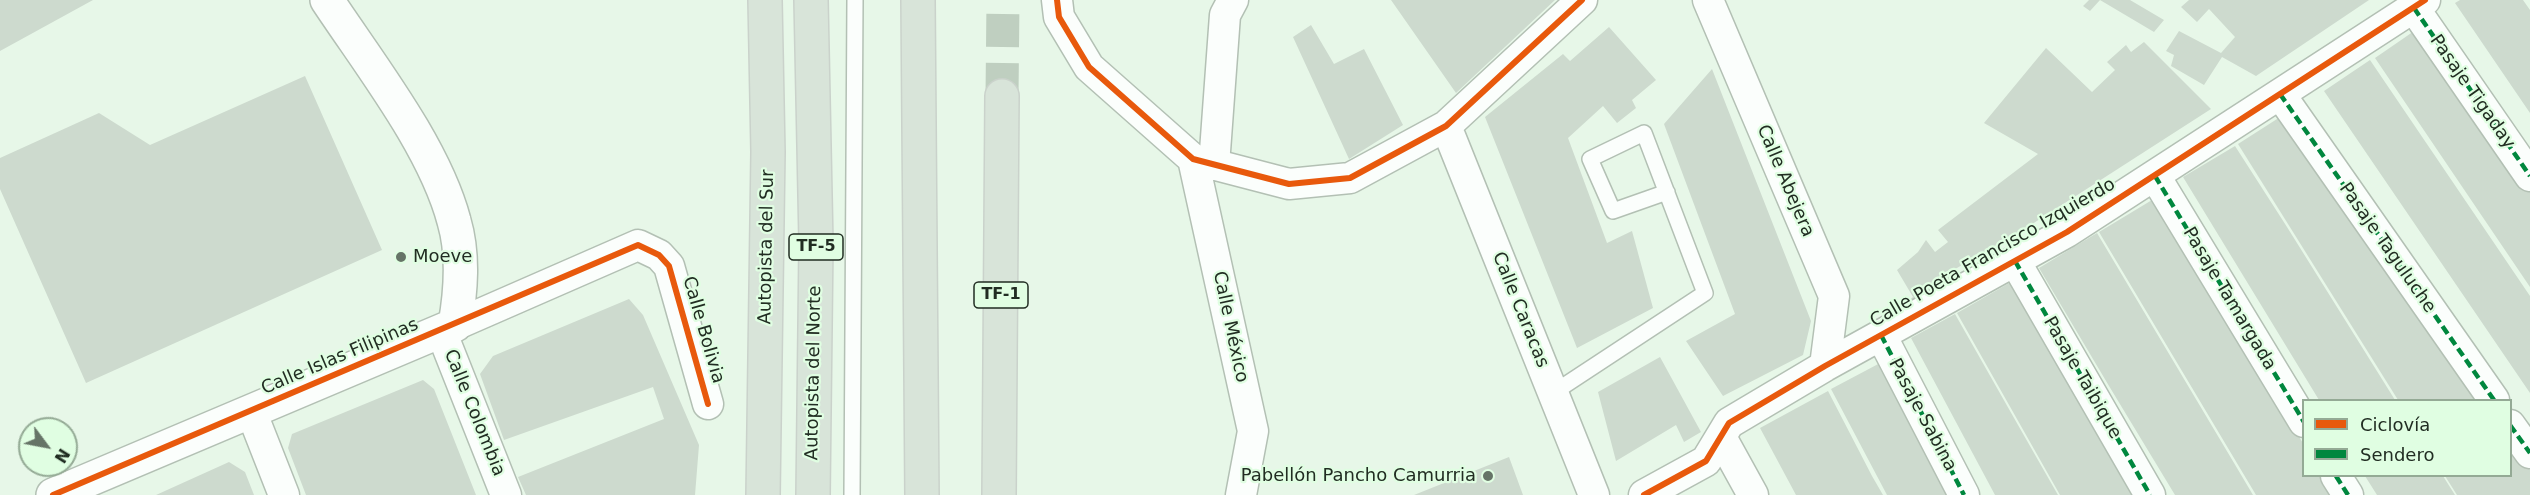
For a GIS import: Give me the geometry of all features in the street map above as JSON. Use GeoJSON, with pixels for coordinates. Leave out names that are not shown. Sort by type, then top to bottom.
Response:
{"type":"FeatureCollection","features":[{"type":"Feature","properties":{"kind":"highway","name":"Autopista del Sur"},"geometry":{"type":"LineString","coordinates":[[763,495],[768,152],[765,0]]}},
{"type":"Feature","properties":{"kind":"highway","name":"Autopista del Norte"},"geometry":{"type":"LineString","coordinates":[[810,0],[816,243],[813,495]]}},
{"type":"Feature","properties":{"kind":"highway"},"geometry":{"type":"LineString","coordinates":[[918,0],[922,495]]}},
{"type":"Feature","properties":{"kind":"highway","name":"TF-1"},"geometry":{"type":"LineString","coordinates":[[999,495],[1002,96]]}},
{"type":"Feature","properties":{"kind":"street"},"geometry":{"type":"LineString","coordinates":[[327,0],[409,125],[442,186],[455,222],[460,258],[461,292],[448,328]]}},
{"type":"Feature","properties":{"kind":"street"},"geometry":{"type":"LineString","coordinates":[[1057,0],[1059,17],[1089,67],[1204,162],[1289,184],[1350,178],[1446,126],[1582,0]]}},
{"type":"Feature","properties":{"kind":"street","name":"Calle México"},"geometry":{"type":"LineString","coordinates":[[1233,0],[1225,15],[1204,162],[1252,430],[1241,495]]}},
{"type":"Feature","properties":{"kind":"street","name":"Calle Abejera"},"geometry":{"type":"LineString","coordinates":[[1708,0],[1833,296],[1825,366]]}},
{"type":"Feature","properties":{"kind":"street","name":"Calle Poeta Francisco Izquierdo"},"geometry":{"type":"LineString","coordinates":[[1644,495],[1706,460],[1729,423],[1825,366],[2067,232],[2420,4]]}},
{"type":"Feature","properties":{"kind":"street","name":"Pasaje Tigaday"},"geometry":{"type":"LineString","coordinates":[[2420,4],[2530,176]]}},
{"type":"Feature","properties":{"kind":"street","name":"Pasaje Taguluche"},"geometry":{"type":"LineString","coordinates":[[2280,94],[2493,399]]}},
{"type":"Feature","properties":{"kind":"street","name":"Calle Caracas"},"geometry":{"type":"LineString","coordinates":[[1446,126],[1594,495]]}},
{"type":"Feature","properties":{"kind":"street","name":"Pasaje Tamargada"},"geometry":{"type":"LineString","coordinates":[[2155,176],[2302,419]]}},
{"type":"Feature","properties":{"kind":"street","name":"Calle Islas Filipinas"},"geometry":{"type":"LineString","coordinates":[[53,495],[638,245]]}},
{"type":"Feature","properties":{"kind":"street","name":"Calle Bolivia"},"geometry":{"type":"LineString","coordinates":[[638,245],[659,255],[669,266],[708,404]]}},
{"type":"Feature","properties":{"kind":"street","name":"Pasaje Taibique"},"geometry":{"type":"LineString","coordinates":[[2015,261],[2150,495]]}},
{"type":"Feature","properties":{"kind":"street","name":"Calle Colombia"},"geometry":{"type":"LineString","coordinates":[[448,328],[506,495]]}},
{"type":"Feature","properties":{"kind":"street","name":"Pasaje Sabina"},"geometry":{"type":"LineString","coordinates":[[1881,335],[1964,495]]}},
{"type":"Feature","properties":{"kind":"street"},"geometry":{"type":"LineString","coordinates":[[251,411],[284,495]]}},
{"type":"Feature","properties":{"kind":"street"},"geometry":{"type":"LineString","coordinates":[[2512,426],[2530,453]]}},
{"type":"Feature","properties":{"kind":"street"},"geometry":{"type":"LineString","coordinates":[[1720,437],[1753,495]]}},
{"type":"Feature","properties":{"kind":"street"},"geometry":{"type":"LineString","coordinates":[[2337,477],[2348,495]]}},
{"type":"Feature","properties":{"kind":"lane"},"geometry":{"type":"LineString","coordinates":[[852,495],[855,0]]}},
{"type":"Feature","properties":{"kind":"lane"},"geometry":{"type":"LineString","coordinates":[[1553,393],[1705,293],[1667,192],[1644,133],[1590,159],[1613,210],[1667,192]]}},
{"type":"Feature","properties":{"kind":"building"},"geometry":{"type":"Polygon","coordinates":[[[0,0],[93,0],[0,51],[0,0]]]}},
{"type":"Feature","properties":{"kind":"building"},"geometry":{"type":"Polygon","coordinates":[[[1391,0],[1555,0],[1456,93],[1391,0]]]}},
{"type":"Feature","properties":{"kind":"building"},"geometry":{"type":"Polygon","coordinates":[[[2089,0],[2100,0],[2090,11],[2083,6],[2089,0]]]}},
{"type":"Feature","properties":{"kind":"building"},"geometry":{"type":"Polygon","coordinates":[[[2100,0],[2130,0],[2164,20],[2154,32],[2100,0]]]}},
{"type":"Feature","properties":{"kind":"building"},"geometry":{"type":"Polygon","coordinates":[[[2189,0],[2369,0],[2256,76],[2222,57],[2204,85],[2171,66],[2174,55],[2166,51],[2179,31],[2221,53],[2235,37],[2209,9],[2197,22],[2181,7],[2189,0]]]}},
{"type":"Feature","properties":{"kind":"building"},"geometry":{"type":"Polygon","coordinates":[[[2460,0],[2523,0],[2530,10],[2530,113],[2455,3],[2460,0]]]}},
{"type":"Feature","properties":{"kind":"building"},"geometry":{"type":"Polygon","coordinates":[[[1311,25],[1334,64],[1364,49],[1403,125],[1349,159],[1293,37],[1311,25]]]}},
{"type":"Feature","properties":{"kind":"building"},"geometry":{"type":"Polygon","coordinates":[[[1609,27],[1656,80],[1632,100],[1636,108],[1617,123],[1603,106],[1568,138],[1607,243],[1632,231],[1653,308],[1577,348],[1485,117],[1563,54],[1570,61],[1609,27]]]}},
{"type":"Feature","properties":{"kind":"building"},"geometry":{"type":"Polygon","coordinates":[[[2420,27],[2530,190],[2530,287],[2375,58],[2420,27]]]}},
{"type":"Feature","properties":{"kind":"building"},"geometry":{"type":"Polygon","coordinates":[[[2144,42],[2211,109],[2026,228],[1950,272],[1959,283],[1903,318],[1896,309],[1913,297],[1897,270],[1918,252],[1926,240],[1935,252],[1948,242],[1938,230],[2038,154],[1984,123],[2046,48],[2092,92],[2115,70],[2107,62],[2126,45],[2131,52],[2144,42]]]}},
{"type":"Feature","properties":{"kind":"building"},"geometry":{"type":"Polygon","coordinates":[[[2370,60],[2530,296],[2530,393],[2324,91],[2370,60]]]}},
{"type":"Feature","properties":{"kind":"building"},"geometry":{"type":"Polygon","coordinates":[[[1712,69],[1811,321],[1803,355],[1723,396],[1686,341],[1735,314],[1664,124],[1712,69]]]}},
{"type":"Feature","properties":{"kind":"building"},"geometry":{"type":"Polygon","coordinates":[[[305,76],[382,250],[86,383],[0,189],[0,158],[99,113],[150,145],[305,76]]]}},
{"type":"Feature","properties":{"kind":"building"},"geometry":{"type":"Polygon","coordinates":[[[2288,112],[2481,399],[2397,399],[2238,144],[2288,112]]]}},
{"type":"Feature","properties":{"kind":"building"},"geometry":{"type":"Polygon","coordinates":[[[2235,146],[2394,399],[2318,399],[2183,177],[2235,146]]]}},
{"type":"Feature","properties":{"kind":"building"},"geometry":{"type":"Polygon","coordinates":[[[2157,197],[2302,442],[2302,477],[2322,477],[2333,495],[2256,495],[2099,232],[2157,197]]]}},
{"type":"Feature","properties":{"kind":"building"},"geometry":{"type":"Polygon","coordinates":[[[2097,233],[2253,495],[2175,495],[2109,386],[2039,268],[2097,233]]]}},
{"type":"Feature","properties":{"kind":"building"},"geometry":{"type":"Polygon","coordinates":[[[2018,278],[2141,495],[2060,495],[1957,313],[2018,278]]]}},
{"type":"Feature","properties":{"kind":"building"},"geometry":{"type":"Polygon","coordinates":[[[629,299],[643,315],[699,445],[695,495],[526,495],[518,477],[664,419],[653,387],[504,440],[480,374],[493,356],[629,299]]]}},
{"type":"Feature","properties":{"kind":"building"},"geometry":{"type":"Polygon","coordinates":[[[1955,314],[2058,495],[1995,495],[1911,338],[1955,314]]]}},
{"type":"Feature","properties":{"kind":"building"},"geometry":{"type":"Polygon","coordinates":[[[1660,357],[1701,432],[1684,442],[1676,425],[1616,461],[1598,392],[1660,357]]]}},
{"type":"Feature","properties":{"kind":"building"},"geometry":{"type":"Polygon","coordinates":[[[1882,362],[1951,495],[1887,495],[1831,389],[1882,362]]]}},
{"type":"Feature","properties":{"kind":"building"},"geometry":{"type":"Polygon","coordinates":[[[423,380],[434,389],[476,495],[306,495],[288,448],[292,434],[423,380]]]}},
{"type":"Feature","properties":{"kind":"building"},"geometry":{"type":"Polygon","coordinates":[[[1828,391],[1883,495],[1796,495],[1760,428],[1828,391]]]}},
{"type":"Feature","properties":{"kind":"building"},"geometry":{"type":"Polygon","coordinates":[[[2512,443],[2530,470],[2530,495],[2457,495],[2446,477],[2512,477],[2512,443]]]}},
{"type":"Feature","properties":{"kind":"building","name":"Pabellón Pancho Camurria"},"geometry":{"type":"Polygon","coordinates":[[[1509,457],[1523,495],[1414,495],[1509,457]]]}},
{"type":"Feature","properties":{"kind":"building"},"geometry":{"type":"Polygon","coordinates":[[[229,462],[245,472],[254,495],[156,495],[229,462]]]}},
{"type":"Feature","properties":{"kind":"building"},"geometry":{"type":"Polygon","coordinates":[[[2366,477],[2444,477],[2455,495],[2377,495],[2366,477]]]}},
{"type":"Feature","properties":{"kind":"tunnel"},"geometry":{"type":"LineString","coordinates":[[1002,96],[1003,0]]}},
{"type":"Feature","properties":{"kind":"marked path"},"geometry":{"type":"LineString","coordinates":[[2414,8],[2530,176]]}},
{"type":"Feature","properties":{"kind":"marked path"},"geometry":{"type":"LineString","coordinates":[[2280,94],[2493,399]]}},
{"type":"Feature","properties":{"kind":"marked path"},"geometry":{"type":"LineString","coordinates":[[2155,176],[2302,419]]}},
{"type":"Feature","properties":{"kind":"marked path"},"geometry":{"type":"LineString","coordinates":[[2015,261],[2150,495]]}},
{"type":"Feature","properties":{"kind":"marked path"},"geometry":{"type":"LineString","coordinates":[[1881,335],[1964,495]]}},
{"type":"Feature","properties":{"kind":"marked path"},"geometry":{"type":"LineString","coordinates":[[2512,428],[2530,453]]}},
{"type":"Feature","properties":{"kind":"marked path"},"geometry":{"type":"LineString","coordinates":[[2337,477],[2348,495]]}},
{"type":"Feature","properties":{"kind":"cycle path"},"geometry":{"type":"LineString","coordinates":[[1057,0],[1059,17],[1089,67],[1193,159],[1289,184],[1350,178],[1446,126],[1582,0]]}},
{"type":"Feature","properties":{"kind":"cycle path"},"geometry":{"type":"LineString","coordinates":[[1644,495],[1706,461],[1729,423],[1825,366],[2067,232],[2425,0]]}},
{"type":"Feature","properties":{"kind":"cycle path"},"geometry":{"type":"LineString","coordinates":[[53,495],[638,245],[659,255],[669,266],[708,404]]}},
{"type":"Feature","properties":{"kind":"place","name":"Moeve"},"geometry":{"type":"Point","coordinates":[401,257]}},
{"type":"Feature","properties":{"kind":"place","name":"Pabellón Pancho Camurria"},"geometry":{"type":"Point","coordinates":[1488,476]}}]}
